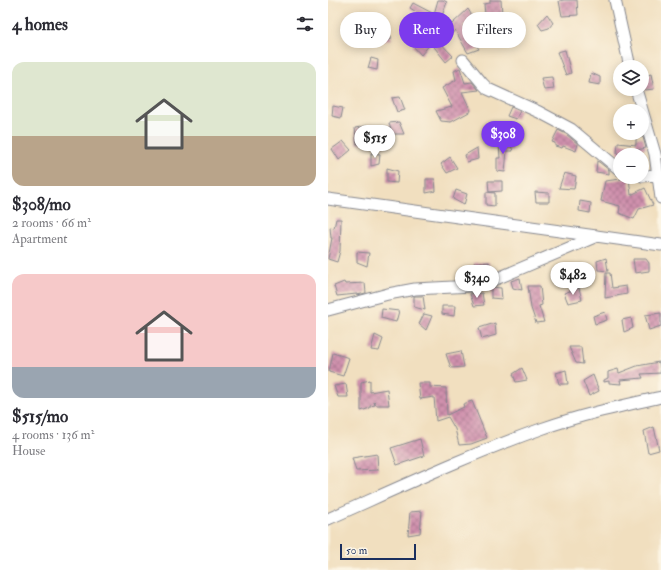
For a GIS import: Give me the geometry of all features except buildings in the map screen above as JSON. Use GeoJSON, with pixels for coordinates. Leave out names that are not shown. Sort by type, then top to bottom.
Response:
{"type":"FeatureCollection","features":[{"type":"Feature","properties":{"kind":"street"},"geometry":{"type":"LineString","coordinates":[[615,0],[628,60]]}},
{"type":"Feature","properties":{"kind":"street"},"geometry":{"type":"LineString","coordinates":[[463,60],[488,88],[571,129],[613,164]]}},
{"type":"Feature","properties":{"kind":"street"},"geometry":{"type":"LineString","coordinates":[[638,96],[655,154],[661,198]]}},
{"type":"Feature","properties":{"kind":"street"},"geometry":{"type":"LineString","coordinates":[[649,176],[658,175]]}},
{"type":"Feature","properties":{"kind":"street"},"geometry":{"type":"LineString","coordinates":[[328,199],[661,245]]}},
{"type":"Feature","properties":{"kind":"street"},"geometry":{"type":"LineString","coordinates":[[328,310],[388,294],[415,289],[472,286],[496,279],[597,236]]}},
{"type":"Feature","properties":{"kind":"street"},"geometry":{"type":"LineString","coordinates":[[328,519],[495,446],[542,428],[579,416],[661,397]]}}]}
